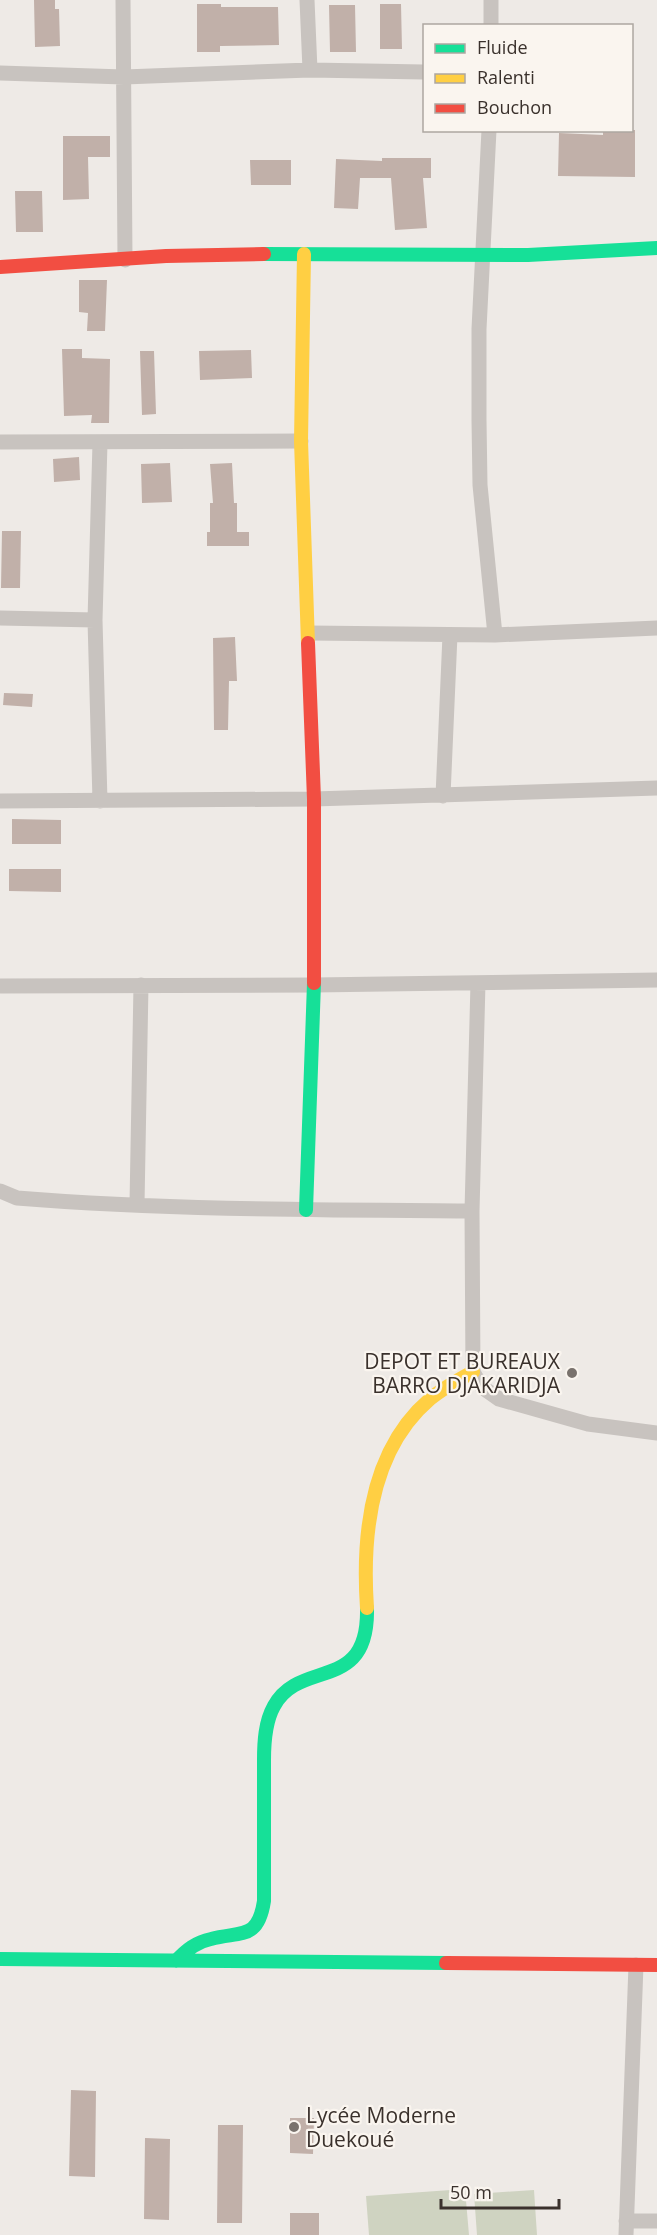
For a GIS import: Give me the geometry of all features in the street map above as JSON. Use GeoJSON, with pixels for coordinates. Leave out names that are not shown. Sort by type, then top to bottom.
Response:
{"type":"FeatureCollection","features":[{"type":"Feature","properties":{"kind":"main road"},"geometry":{"type":"LineString","coordinates":[[0,267],[188,255],[483,256],[577,254],[657,248]]}},
{"type":"Feature","properties":{"kind":"main road"},"geometry":{"type":"LineString","coordinates":[[304,254],[301,441],[314,799],[314,985],[306,1210]]}},
{"type":"Feature","properties":{"kind":"main road"},"geometry":{"type":"LineString","coordinates":[[176,1961],[198,1943],[251,1931],[261,1922],[264,1901],[264,1743],[274,1706],[281,1696],[294,1686],[346,1664],[358,1652],[366,1631],[364,1571],[367,1528],[387,1457],[408,1423],[427,1401],[473,1372]]}},
{"type":"Feature","properties":{"kind":"main road"},"geometry":{"type":"LineString","coordinates":[[0,1959],[657,1965]]}},
{"type":"Feature","properties":{"kind":"street"},"geometry":{"type":"LineString","coordinates":[[123,0],[125,260]]}},
{"type":"Feature","properties":{"kind":"street"},"geometry":{"type":"LineString","coordinates":[[307,0],[310,70]]}},
{"type":"Feature","properties":{"kind":"street"},"geometry":{"type":"LineString","coordinates":[[491,0],[491,24]]}},
{"type":"Feature","properties":{"kind":"street"},"geometry":{"type":"LineString","coordinates":[[0,73],[124,77],[310,70],[423,72]]}},
{"type":"Feature","properties":{"kind":"street"},"geometry":{"type":"LineString","coordinates":[[489,132],[479,340],[480,485],[495,635]]}},
{"type":"Feature","properties":{"kind":"street"},"geometry":{"type":"LineString","coordinates":[[0,442],[301,441]]}},
{"type":"Feature","properties":{"kind":"street"},"geometry":{"type":"LineString","coordinates":[[100,443],[95,620],[100,801]]}},
{"type":"Feature","properties":{"kind":"street"},"geometry":{"type":"LineString","coordinates":[[0,618],[95,620]]}},
{"type":"Feature","properties":{"kind":"street"},"geometry":{"type":"LineString","coordinates":[[309,633],[495,635],[657,628]]}},
{"type":"Feature","properties":{"kind":"street"},"geometry":{"type":"LineString","coordinates":[[443,796],[450,635]]}},
{"type":"Feature","properties":{"kind":"street"},"geometry":{"type":"LineString","coordinates":[[0,801],[314,799],[657,788]]}},
{"type":"Feature","properties":{"kind":"street"},"geometry":{"type":"LineString","coordinates":[[0,986],[314,985],[657,980]]}},
{"type":"Feature","properties":{"kind":"street"},"geometry":{"type":"LineString","coordinates":[[478,983],[472,1211],[473,1372],[483,1387],[499,1399],[588,1424],[657,1433]]}},
{"type":"Feature","properties":{"kind":"street"},"geometry":{"type":"LineString","coordinates":[[137,1204],[141,985]]}},
{"type":"Feature","properties":{"kind":"street"},"geometry":{"type":"LineString","coordinates":[[0,1191],[17,1198],[137,1204],[306,1210],[472,1211]]}},
{"type":"Feature","properties":{"kind":"street"},"geometry":{"type":"LineString","coordinates":[[636,1965],[626,2228],[657,2221]]}},
{"type":"Feature","properties":{"kind":"green space"},"geometry":{"type":"Polygon","coordinates":[[[465,2189],[469,2235],[369,2235],[366,2196],[465,2189]]]}},
{"type":"Feature","properties":{"kind":"green space"},"geometry":{"type":"Polygon","coordinates":[[[534,2190],[537,2235],[477,2235],[474,2194],[534,2190]]]}},
{"type":"Feature","properties":{"kind":"building"},"geometry":{"type":"Polygon","coordinates":[[[34,0],[55,0],[55,9],[59,9],[60,46],[35,47],[34,0]]]}},
{"type":"Feature","properties":{"kind":"building"},"geometry":{"type":"Polygon","coordinates":[[[197,4],[221,4],[221,7],[278,7],[279,45],[220,46],[220,52],[197,52],[197,4]]]}},
{"type":"Feature","properties":{"kind":"building"},"geometry":{"type":"Polygon","coordinates":[[[380,4],[401,4],[402,49],[380,49],[380,4]]]}},
{"type":"Feature","properties":{"kind":"building"},"geometry":{"type":"Polygon","coordinates":[[[329,5],[355,5],[356,52],[330,52],[329,5]]]}},
{"type":"Feature","properties":{"kind":"building"},"geometry":{"type":"Polygon","coordinates":[[[635,130],[635,177],[558,176],[559,133],[603,135],[603,132],[633,132],[635,130]]]}},
{"type":"Feature","properties":{"kind":"building"},"geometry":{"type":"Polygon","coordinates":[[[63,136],[110,136],[110,157],[88,157],[89,199],[63,200],[63,136]]]}},
{"type":"Feature","properties":{"kind":"building"},"geometry":{"type":"Polygon","coordinates":[[[382,158],[431,158],[431,178],[423,178],[427,228],[395,230],[391,178],[360,178],[358,209],[334,208],[336,159],[382,161],[382,158]]]}},
{"type":"Feature","properties":{"kind":"building"},"geometry":{"type":"Polygon","coordinates":[[[250,160],[291,160],[291,185],[251,185],[250,160]]]}},
{"type":"Feature","properties":{"kind":"building"},"geometry":{"type":"Polygon","coordinates":[[[15,191],[42,191],[43,232],[16,232],[15,191]]]}},
{"type":"Feature","properties":{"kind":"building"},"geometry":{"type":"Polygon","coordinates":[[[79,280],[107,280],[105,331],[87,331],[88,313],[79,312],[79,280]]]}},
{"type":"Feature","properties":{"kind":"building"},"geometry":{"type":"Polygon","coordinates":[[[62,349],[82,349],[82,358],[110,359],[109,423],[91,423],[92,415],[64,416],[62,349]]]}},
{"type":"Feature","properties":{"kind":"building"},"geometry":{"type":"Polygon","coordinates":[[[251,350],[252,378],[200,380],[199,351],[251,350]]]}},
{"type":"Feature","properties":{"kind":"building"},"geometry":{"type":"Polygon","coordinates":[[[140,351],[154,351],[156,414],[142,415],[140,351]]]}},
{"type":"Feature","properties":{"kind":"building"},"geometry":{"type":"Polygon","coordinates":[[[79,457],[80,480],[54,482],[53,459],[79,457]]]}},
{"type":"Feature","properties":{"kind":"building"},"geometry":{"type":"Polygon","coordinates":[[[170,463],[172,502],[142,503],[141,464],[170,463]]]}},
{"type":"Feature","properties":{"kind":"building"},"geometry":{"type":"Polygon","coordinates":[[[232,463],[234,503],[237,503],[237,532],[249,532],[249,546],[207,546],[207,532],[210,532],[210,503],[213,503],[210,464],[232,463]]]}},
{"type":"Feature","properties":{"kind":"building"},"geometry":{"type":"Polygon","coordinates":[[[2,531],[21,531],[20,588],[1,588],[2,531]]]}},
{"type":"Feature","properties":{"kind":"building"},"geometry":{"type":"Polygon","coordinates":[[[235,637],[237,681],[229,681],[228,730],[214,730],[213,638],[235,637]]]}},
{"type":"Feature","properties":{"kind":"building"},"geometry":{"type":"Polygon","coordinates":[[[4,693],[33,694],[32,707],[3,705],[4,693]]]}},
{"type":"Feature","properties":{"kind":"building"},"geometry":{"type":"Polygon","coordinates":[[[12,819],[61,820],[61,844],[12,844],[12,819]]]}},
{"type":"Feature","properties":{"kind":"building"},"geometry":{"type":"Polygon","coordinates":[[[9,869],[61,869],[61,892],[9,891],[9,869]]]}},
{"type":"Feature","properties":{"kind":"building"},"geometry":{"type":"Polygon","coordinates":[[[71,2090],[96,2091],[95,2177],[69,2176],[71,2090]]]}},
{"type":"Feature","properties":{"kind":"building"},"geometry":{"type":"Polygon","coordinates":[[[290,2118],[314,2118],[313,2154],[290,2153],[290,2118]]]}},
{"type":"Feature","properties":{"kind":"building"},"geometry":{"type":"Polygon","coordinates":[[[218,2125],[243,2125],[242,2223],[217,2223],[218,2125]]]}},
{"type":"Feature","properties":{"kind":"building"},"geometry":{"type":"Polygon","coordinates":[[[145,2138],[170,2139],[169,2220],[144,2219],[145,2138]]]}},
{"type":"Feature","properties":{"kind":"building"},"geometry":{"type":"Polygon","coordinates":[[[290,2213],[319,2213],[319,2235],[290,2235],[290,2213]]]}},
{"type":"Feature","properties":{"kind":"traffic: fast"},"geometry":{"type":"LineString","coordinates":[[264,254],[528,255],[657,248]]}},
{"type":"Feature","properties":{"kind":"traffic: fast"},"geometry":{"type":"LineString","coordinates":[[306,1210],[314,983]]}},
{"type":"Feature","properties":{"kind":"traffic: fast"},"geometry":{"type":"LineString","coordinates":[[176,1961],[196,1944],[247,1932],[258,1922],[264,1901],[264,1753],[269,1719],[274,1706],[286,1692],[300,1683],[345,1664],[357,1653],[365,1635],[367,1608]]}},
{"type":"Feature","properties":{"kind":"traffic: fast"},"geometry":{"type":"LineString","coordinates":[[0,1959],[446,1963]]}},
{"type":"Feature","properties":{"kind":"traffic: slow"},"geometry":{"type":"LineString","coordinates":[[304,254],[301,441],[308,643]]}},
{"type":"Feature","properties":{"kind":"traffic: slow"},"geometry":{"type":"LineString","coordinates":[[367,1608],[366,1552],[369,1523],[382,1468],[394,1443],[410,1420],[435,1395],[473,1372]]}},
{"type":"Feature","properties":{"kind":"traffic: jam"},"geometry":{"type":"LineString","coordinates":[[0,267],[166,256],[264,254]]}},
{"type":"Feature","properties":{"kind":"traffic: jam"},"geometry":{"type":"LineString","coordinates":[[308,643],[314,799],[314,983]]}},
{"type":"Feature","properties":{"kind":"traffic: jam"},"geometry":{"type":"LineString","coordinates":[[446,1963],[657,1965]]}},
{"type":"Feature","properties":{"kind":"place","name":"DEPOT ET BUREAUX BARRO DJAKARIDJA"},"geometry":{"type":"Point","coordinates":[572,1373]}},
{"type":"Feature","properties":{"kind":"place","name":"Lycée Moderne Duekoué"},"geometry":{"type":"Point","coordinates":[294,2127]}}]}
